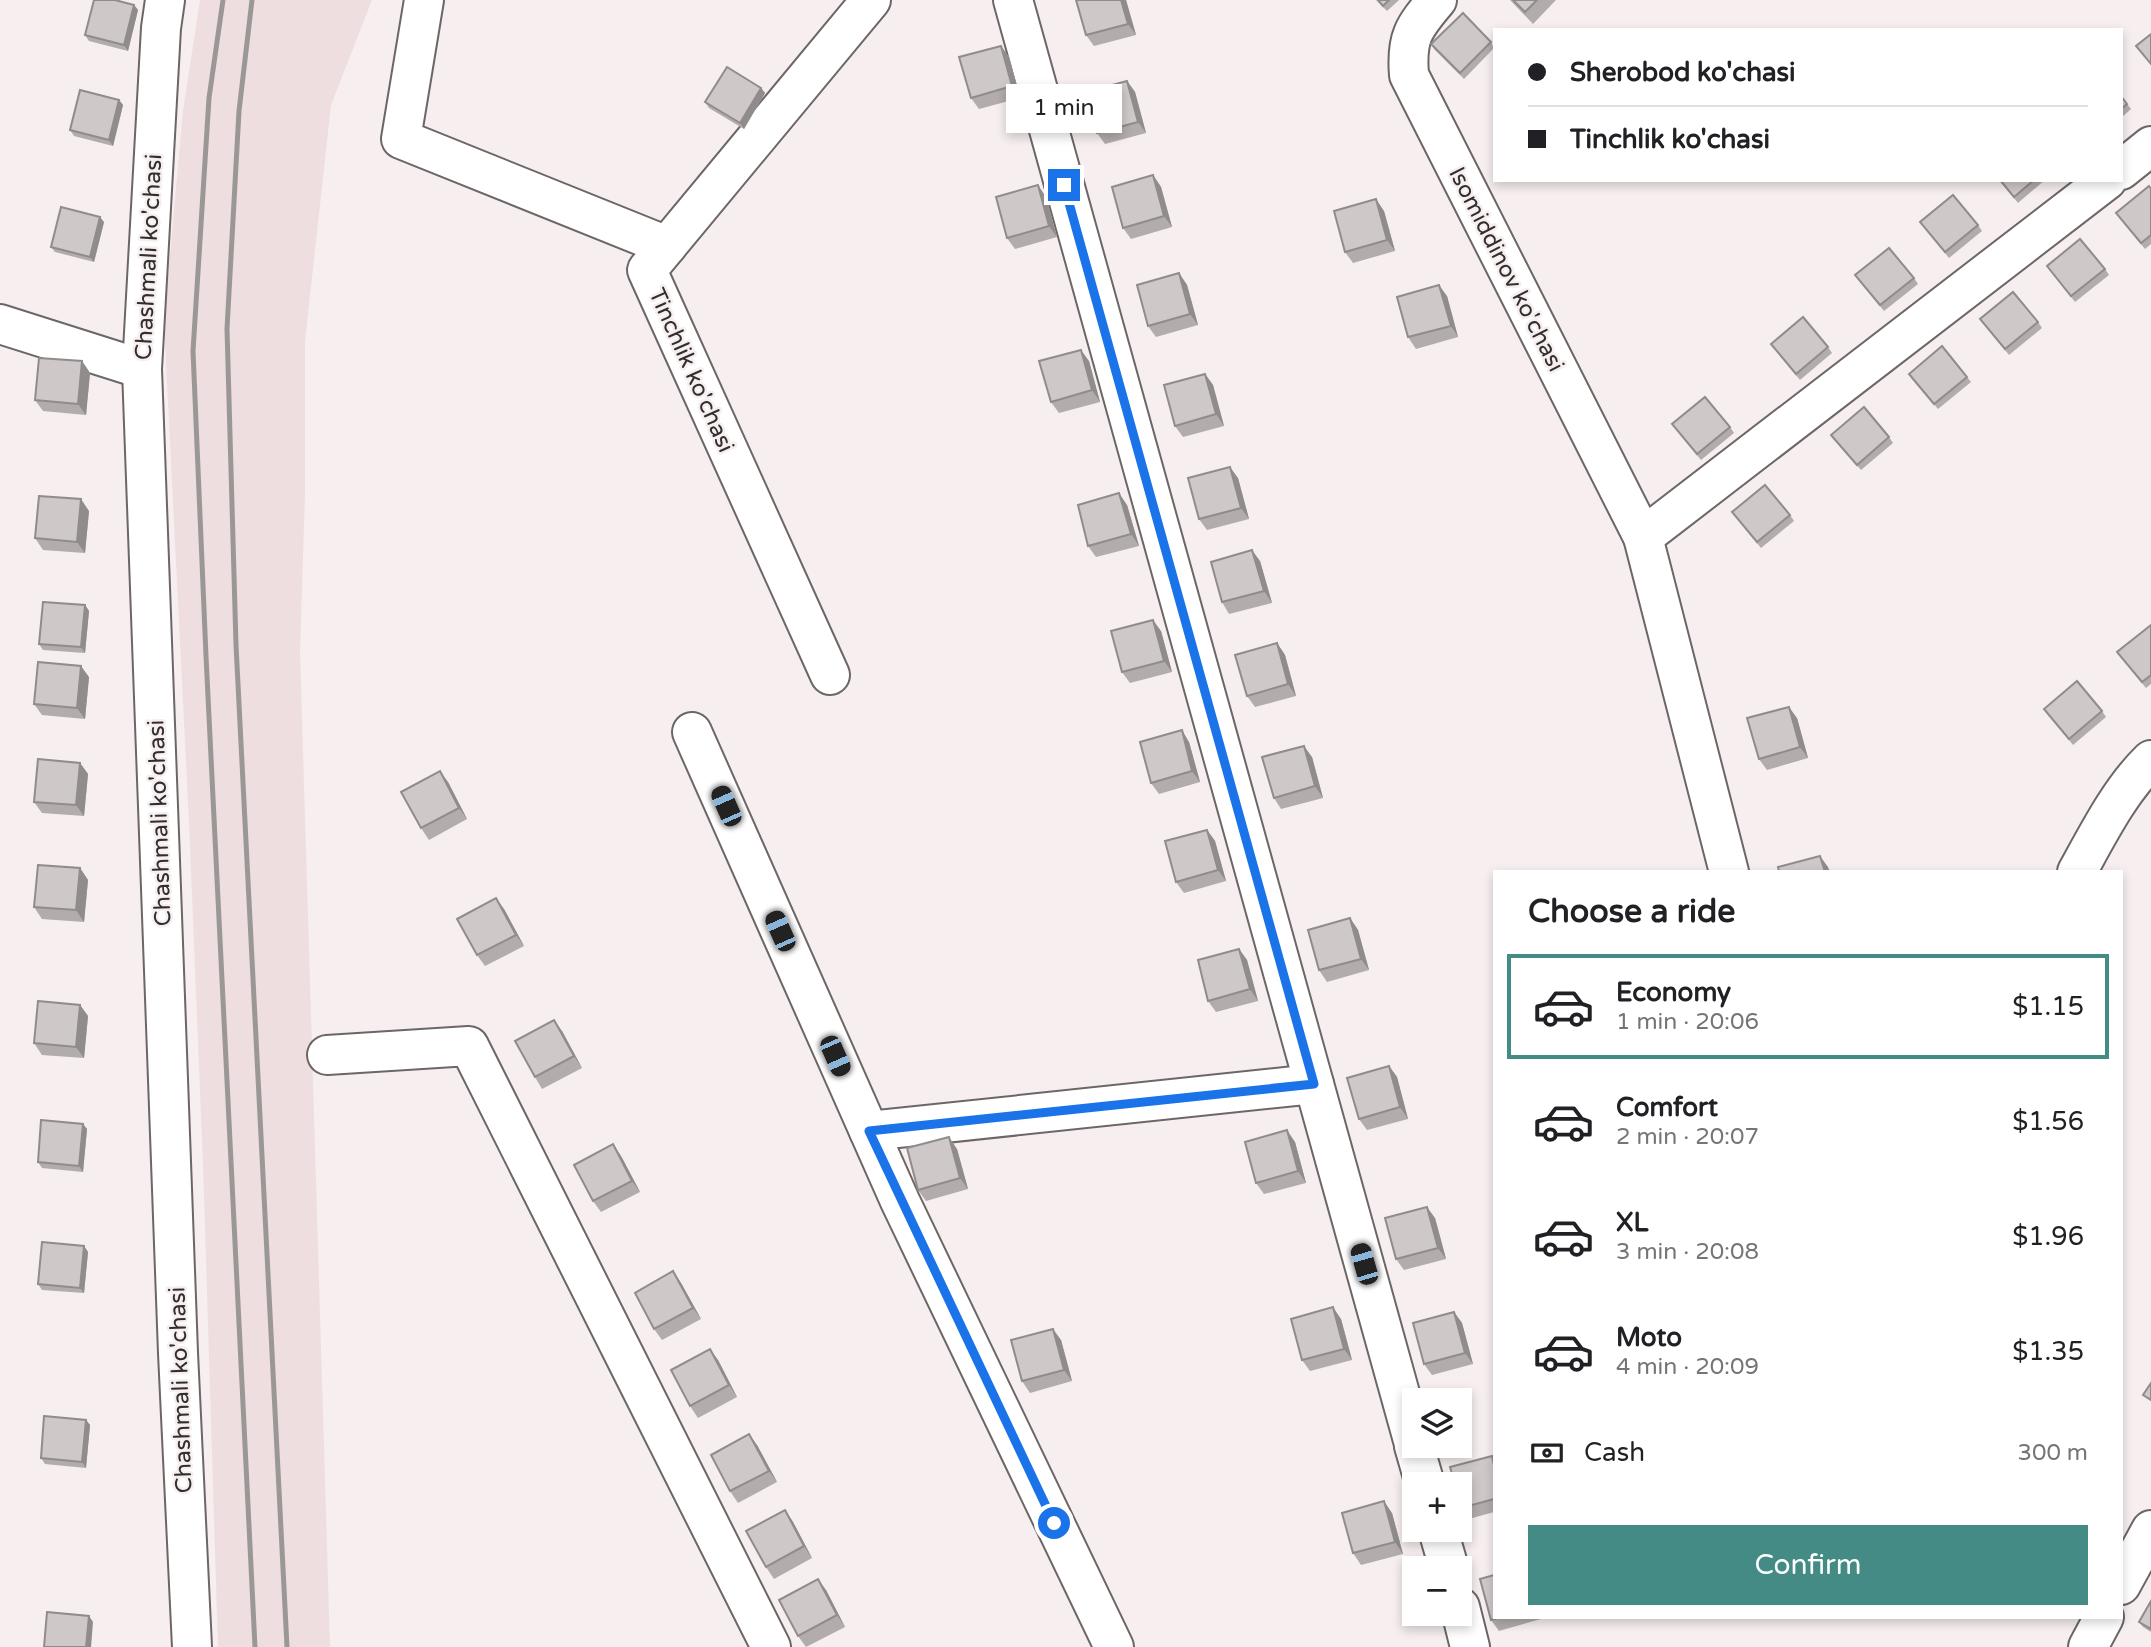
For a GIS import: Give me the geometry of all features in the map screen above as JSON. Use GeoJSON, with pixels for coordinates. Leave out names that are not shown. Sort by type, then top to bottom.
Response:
{"type":"FeatureCollection","features":[{"type":"Feature","properties":{"kind":"street","name":"Chashmali ko'chasi"},"geometry":{"type":"LineString","coordinates":[[165,0],[160,42],[142,369],[177,1353],[191,1647]]}},
{"type":"Feature","properties":{"kind":"street"},"geometry":{"type":"LineString","coordinates":[[424,0],[401,139],[667,246]]}},
{"type":"Feature","properties":{"kind":"street","name":"Tinchlik ko'chasi"},"geometry":{"type":"LineString","coordinates":[[830,675],[647,270],[871,0]]}},
{"type":"Feature","properties":{"kind":"street"},"geometry":{"type":"LineString","coordinates":[[1013,0],[1402,1402]]}},
{"type":"Feature","properties":{"kind":"street","name":"Isomiddinov ko'chasi"},"geometry":{"type":"LineString","coordinates":[[1437,0],[1419,20],[1407,49],[1409,75],[1643,537],[1727,870]]}},
{"type":"Feature","properties":{"kind":"street"},"geometry":{"type":"LineString","coordinates":[[2123,168],[2151,146]]}},
{"type":"Feature","properties":{"kind":"street"},"geometry":{"type":"LineString","coordinates":[[1643,537],[2104,182]]}},
{"type":"Feature","properties":{"kind":"street"},"geometry":{"type":"LineString","coordinates":[[0,324],[142,369]]}},
{"type":"Feature","properties":{"kind":"street"},"geometry":{"type":"LineString","coordinates":[[692,732],[906,1213],[1114,1647]]}},
{"type":"Feature","properties":{"kind":"street"},"geometry":{"type":"LineString","coordinates":[[2078,870],[2105,821],[2143,767],[2151,760]]}},
{"type":"Feature","properties":{"kind":"street"},"geometry":{"type":"LineString","coordinates":[[327,1055],[469,1046],[771,1647]]}},
{"type":"Feature","properties":{"kind":"street"},"geometry":{"type":"LineString","coordinates":[[869,1131],[1314,1084]]}},
{"type":"Feature","properties":{"kind":"street"},"geometry":{"type":"LineString","coordinates":[[2123,1581],[2151,1530]]}},
{"type":"Feature","properties":{"kind":"street"},"geometry":{"type":"LineString","coordinates":[[2088,1647],[2103,1619]]}},
{"type":"Feature","properties":{"kind":"street"},"geometry":{"type":"LineString","coordinates":[[1465,1626],[1471,1647]]}},
{"type":"Feature","properties":{"kind":"shaded area"},"geometry":{"type":"Polygon","coordinates":[[[200,0],[372,0],[331,105],[305,341],[305,493],[300,652],[330,1647],[218,1647],[203,1163],[164,322],[183,111],[200,0]]]}},
{"type":"Feature","properties":{"kind":"building"},"geometry":{"type":"Polygon","coordinates":[[[94,0],[115,0],[134,5],[124,45],[85,35],[94,0]]]}},
{"type":"Feature","properties":{"kind":"building"},"geometry":{"type":"Polygon","coordinates":[[[1076,0],[1121,0],[1128,24],[1086,35],[1076,0]]]}},
{"type":"Feature","properties":{"kind":"building"},"geometry":{"type":"Polygon","coordinates":[[[1378,0],[1389,0],[1383,6],[1378,0]]]}},
{"type":"Feature","properties":{"kind":"building"},"geometry":{"type":"Polygon","coordinates":[[[1513,0],[1537,0],[1525,12],[1513,0]]]}},
{"type":"Feature","properties":{"kind":"building"},"geometry":{"type":"Polygon","coordinates":[[[1463,13],[1491,42],[1460,73],[1431,44],[1463,13]]]}},
{"type":"Feature","properties":{"kind":"building"},"geometry":{"type":"Polygon","coordinates":[[[2151,34],[2151,64],[2136,46],[2151,34]]]}},
{"type":"Feature","properties":{"kind":"building"},"geometry":{"type":"Polygon","coordinates":[[[1001,46],[1012,86],[971,98],[959,57],[1001,46]]]}},
{"type":"Feature","properties":{"kind":"building"},"geometry":{"type":"Polygon","coordinates":[[[727,67],[761,88],[740,123],[705,102],[727,67]]]}},
{"type":"Feature","properties":{"kind":"building"},"geometry":{"type":"Polygon","coordinates":[[[1127,81],[1138,122],[1097,133],[1086,92],[1127,81]]]}},
{"type":"Feature","properties":{"kind":"building"},"geometry":{"type":"Polygon","coordinates":[[[80,90],[119,100],[109,140],[70,130],[80,90]]]}},
{"type":"Feature","properties":{"kind":"building"},"geometry":{"type":"Polygon","coordinates":[[[1153,175],[1164,216],[1123,228],[1112,187],[1153,175]]]}},
{"type":"Feature","properties":{"kind":"building"},"geometry":{"type":"Polygon","coordinates":[[[2002,182],[2032,182],[2014,197],[2002,182]]]}},
{"type":"Feature","properties":{"kind":"building"},"geometry":{"type":"Polygon","coordinates":[[[1038,185],[1049,226],[1007,238],[996,197],[1038,185]]]}},
{"type":"Feature","properties":{"kind":"building"},"geometry":{"type":"Polygon","coordinates":[[[2149,186],[2151,235],[2141,243],[2116,213],[2149,186]]]}},
{"type":"Feature","properties":{"kind":"building"},"geometry":{"type":"Polygon","coordinates":[[[1953,195],[1978,225],[1945,252],[1920,222],[1953,195]]]}},
{"type":"Feature","properties":{"kind":"building"},"geometry":{"type":"Polygon","coordinates":[[[1376,199],[1387,240],[1345,252],[1334,211],[1376,199]]]}},
{"type":"Feature","properties":{"kind":"building"},"geometry":{"type":"Polygon","coordinates":[[[61,207],[100,217],[90,257],[51,247],[61,207]]]}},
{"type":"Feature","properties":{"kind":"building"},"geometry":{"type":"Polygon","coordinates":[[[2080,239],[2105,269],[2071,296],[2047,266],[2080,239]]]}},
{"type":"Feature","properties":{"kind":"building"},"geometry":{"type":"Polygon","coordinates":[[[1889,248],[1914,278],[1880,305],[1855,275],[1889,248]]]}},
{"type":"Feature","properties":{"kind":"building"},"geometry":{"type":"Polygon","coordinates":[[[1179,273],[1190,314],[1148,326],[1137,285],[1179,273]]]}},
{"type":"Feature","properties":{"kind":"building"},"geometry":{"type":"Polygon","coordinates":[[[1439,285],[1451,326],[1408,337],[1397,297],[1439,285]]]}},
{"type":"Feature","properties":{"kind":"building"},"geometry":{"type":"Polygon","coordinates":[[[2013,292],[2038,322],[2005,349],[1980,319],[2013,292]]]}},
{"type":"Feature","properties":{"kind":"building"},"geometry":{"type":"Polygon","coordinates":[[[1803,317],[1828,347],[1796,374],[1771,344],[1803,317]]]}},
{"type":"Feature","properties":{"kind":"building"},"geometry":{"type":"Polygon","coordinates":[[[1942,346],[1967,377],[1934,404],[1909,374],[1942,346]]]}},
{"type":"Feature","properties":{"kind":"building"},"geometry":{"type":"Polygon","coordinates":[[[1081,350],[1092,390],[1051,402],[1039,361],[1081,350]]]}},
{"type":"Feature","properties":{"kind":"building"},"geometry":{"type":"Polygon","coordinates":[[[39,358],[82,361],[78,404],[35,400],[39,358]]]}},
{"type":"Feature","properties":{"kind":"building"},"geometry":{"type":"Polygon","coordinates":[[[1205,374],[1216,414],[1175,426],[1164,385],[1205,374]]]}},
{"type":"Feature","properties":{"kind":"building"},"geometry":{"type":"Polygon","coordinates":[[[1705,397],[1730,427],[1697,454],[1672,424],[1705,397]]]}},
{"type":"Feature","properties":{"kind":"building"},"geometry":{"type":"Polygon","coordinates":[[[1864,407],[1889,437],[1857,465],[1831,435],[1864,407]]]}},
{"type":"Feature","properties":{"kind":"building"},"geometry":{"type":"Polygon","coordinates":[[[1230,467],[1241,508],[1199,519],[1188,478],[1230,467]]]}},
{"type":"Feature","properties":{"kind":"building"},"geometry":{"type":"Polygon","coordinates":[[[1765,485],[1790,515],[1757,542],[1732,512],[1765,485]]]}},
{"type":"Feature","properties":{"kind":"building"},"geometry":{"type":"Polygon","coordinates":[[[1119,493],[1131,534],[1088,546],[1078,505],[1119,493]]]}},
{"type":"Feature","properties":{"kind":"building"},"geometry":{"type":"Polygon","coordinates":[[[39,496],[81,499],[77,542],[35,538],[39,496]]]}},
{"type":"Feature","properties":{"kind":"building"},"geometry":{"type":"Polygon","coordinates":[[[1252,550],[1264,591],[1222,602],[1211,562],[1252,550]]]}},
{"type":"Feature","properties":{"kind":"building"},"geometry":{"type":"Polygon","coordinates":[[[43,602],[85,605],[81,647],[39,644],[43,602]]]}},
{"type":"Feature","properties":{"kind":"building"},"geometry":{"type":"Polygon","coordinates":[[[1153,620],[1164,661],[1122,672],[1111,631],[1153,620]]]}},
{"type":"Feature","properties":{"kind":"building"},"geometry":{"type":"Polygon","coordinates":[[[2151,625],[2151,675],[2142,682],[2117,652],[2151,625]]]}},
{"type":"Feature","properties":{"kind":"building"},"geometry":{"type":"Polygon","coordinates":[[[1277,643],[1288,684],[1247,696],[1235,655],[1277,643]]]}},
{"type":"Feature","properties":{"kind":"building"},"geometry":{"type":"Polygon","coordinates":[[[38,662],[81,666],[77,708],[34,704],[38,662]]]}},
{"type":"Feature","properties":{"kind":"building"},"geometry":{"type":"Polygon","coordinates":[[[2077,681],[2102,711],[2069,739],[2044,709],[2077,681]]]}},
{"type":"Feature","properties":{"kind":"building"},"geometry":{"type":"Polygon","coordinates":[[[1789,707],[1800,747],[1759,759],[1747,718],[1789,707]]]}},
{"type":"Feature","properties":{"kind":"building"},"geometry":{"type":"Polygon","coordinates":[[[1182,730],[1192,771],[1151,783],[1140,742],[1182,730]]]}},
{"type":"Feature","properties":{"kind":"building"},"geometry":{"type":"Polygon","coordinates":[[[1304,746],[1315,786],[1274,798],[1262,757],[1304,746]]]}},
{"type":"Feature","properties":{"kind":"building"},"geometry":{"type":"Polygon","coordinates":[[[38,759],[80,763],[76,805],[34,802],[38,759]]]}},
{"type":"Feature","properties":{"kind":"building"},"geometry":{"type":"Polygon","coordinates":[[[440,771],[459,808],[421,828],[401,792],[440,771]]]}},
{"type":"Feature","properties":{"kind":"building"},"geometry":{"type":"Polygon","coordinates":[[[1207,830],[1218,870],[1176,882],[1165,841],[1207,830]]]}},
{"type":"Feature","properties":{"kind":"building"},"geometry":{"type":"Polygon","coordinates":[[[1820,856],[1824,870],[1779,870],[1778,867],[1820,856]]]}},
{"type":"Feature","properties":{"kind":"building"},"geometry":{"type":"Polygon","coordinates":[[[38,865],[80,868],[76,910],[34,907],[38,865]]]}},
{"type":"Feature","properties":{"kind":"building"},"geometry":{"type":"Polygon","coordinates":[[[496,898],[516,935],[477,955],[457,919],[496,898]]]}},
{"type":"Feature","properties":{"kind":"building"},"geometry":{"type":"Polygon","coordinates":[[[1350,918],[1361,959],[1319,970],[1308,930],[1350,918]]]}},
{"type":"Feature","properties":{"kind":"building"},"geometry":{"type":"Polygon","coordinates":[[[1239,949],[1250,989],[1208,1001],[1198,960],[1239,949]]]}},
{"type":"Feature","properties":{"kind":"building"},"geometry":{"type":"Polygon","coordinates":[[[38,1001],[80,1005],[76,1047],[34,1043],[38,1001]]]}},
{"type":"Feature","properties":{"kind":"building"},"geometry":{"type":"Polygon","coordinates":[[[554,1020],[574,1056],[535,1077],[515,1041],[554,1020]]]}},
{"type":"Feature","properties":{"kind":"building"},"geometry":{"type":"Polygon","coordinates":[[[1389,1066],[1400,1107],[1359,1119],[1347,1078],[1389,1066]]]}},
{"type":"Feature","properties":{"kind":"building"},"geometry":{"type":"Polygon","coordinates":[[[41,1120],[83,1124],[79,1166],[38,1162],[41,1120]]]}},
{"type":"Feature","properties":{"kind":"building"},"geometry":{"type":"Polygon","coordinates":[[[1287,1130],[1298,1171],[1256,1183],[1245,1142],[1287,1130]]]}},
{"type":"Feature","properties":{"kind":"building"},"geometry":{"type":"Polygon","coordinates":[[[949,1137],[960,1178],[918,1190],[907,1148],[949,1137]]]}},
{"type":"Feature","properties":{"kind":"building"},"geometry":{"type":"Polygon","coordinates":[[[613,1144],[632,1181],[593,1201],[574,1165],[613,1144]]]}},
{"type":"Feature","properties":{"kind":"building"},"geometry":{"type":"Polygon","coordinates":[[[1427,1207],[1438,1248],[1396,1259],[1385,1218],[1427,1207]]]}},
{"type":"Feature","properties":{"kind":"building"},"geometry":{"type":"Polygon","coordinates":[[[42,1242],[84,1246],[80,1288],[38,1284],[42,1242]]]}},
{"type":"Feature","properties":{"kind":"building"},"geometry":{"type":"Polygon","coordinates":[[[673,1271],[693,1308],[654,1329],[635,1293],[673,1271]]]}},
{"type":"Feature","properties":{"kind":"building"},"geometry":{"type":"Polygon","coordinates":[[[1333,1307],[1344,1349],[1302,1360],[1291,1319],[1333,1307]]]}},
{"type":"Feature","properties":{"kind":"building"},"geometry":{"type":"Polygon","coordinates":[[[1454,1312],[1465,1353],[1424,1364],[1413,1323],[1454,1312]]]}},
{"type":"Feature","properties":{"kind":"building"},"geometry":{"type":"Polygon","coordinates":[[[1053,1329],[1064,1370],[1022,1381],[1011,1340],[1053,1329]]]}},
{"type":"Feature","properties":{"kind":"building"},"geometry":{"type":"Polygon","coordinates":[[[710,1349],[729,1385],[690,1406],[671,1370],[710,1349]]]}},
{"type":"Feature","properties":{"kind":"building"},"geometry":{"type":"Polygon","coordinates":[[[2151,1383],[2151,1400],[2143,1395],[2151,1383]]]}},
{"type":"Feature","properties":{"kind":"building"},"geometry":{"type":"Polygon","coordinates":[[[44,1416],[86,1420],[82,1462],[41,1458],[44,1416]]]}},
{"type":"Feature","properties":{"kind":"building"},"geometry":{"type":"Polygon","coordinates":[[[749,1434],[769,1471],[730,1491],[711,1455],[749,1434]]]}},
{"type":"Feature","properties":{"kind":"building"},"geometry":{"type":"Polygon","coordinates":[[[1492,1456],[1493,1499],[1472,1505],[1472,1472],[1451,1472],[1450,1467],[1492,1456]]]}},
{"type":"Feature","properties":{"kind":"building"},"geometry":{"type":"Polygon","coordinates":[[[1384,1501],[1395,1542],[1353,1553],[1342,1513],[1384,1501]]]}},
{"type":"Feature","properties":{"kind":"building"},"geometry":{"type":"Polygon","coordinates":[[[785,1510],[804,1546],[766,1567],[746,1531],[785,1510]]]}},
{"type":"Feature","properties":{"kind":"building"},"geometry":{"type":"Polygon","coordinates":[[[1493,1575],[1494,1619],[1491,1620],[1480,1579],[1493,1575]]]}},
{"type":"Feature","properties":{"kind":"building"},"geometry":{"type":"Polygon","coordinates":[[[818,1579],[837,1615],[798,1636],[779,1600],[818,1579]]]}},
{"type":"Feature","properties":{"kind":"building"},"geometry":{"type":"Polygon","coordinates":[[[2151,1601],[2151,1629],[2139,1622],[2151,1601]]]}},
{"type":"Feature","properties":{"kind":"building"},"geometry":{"type":"Polygon","coordinates":[[[47,1612],[89,1616],[86,1647],[44,1647],[47,1612]]]}},
{"type":"Feature","properties":{"kind":"railway"},"geometry":{"type":"LineString","coordinates":[[223,0],[209,98],[193,351],[255,1647]]}},
{"type":"Feature","properties":{"kind":"railway"},"geometry":{"type":"LineString","coordinates":[[252,0],[239,111],[227,329],[236,645],[287,1647]]}},
{"type":"Feature","properties":{"kind":"route"},"geometry":{"type":"LineString","coordinates":[[1054,1523],[869,1131],[1314,1084],[1064,185]]}}]}
